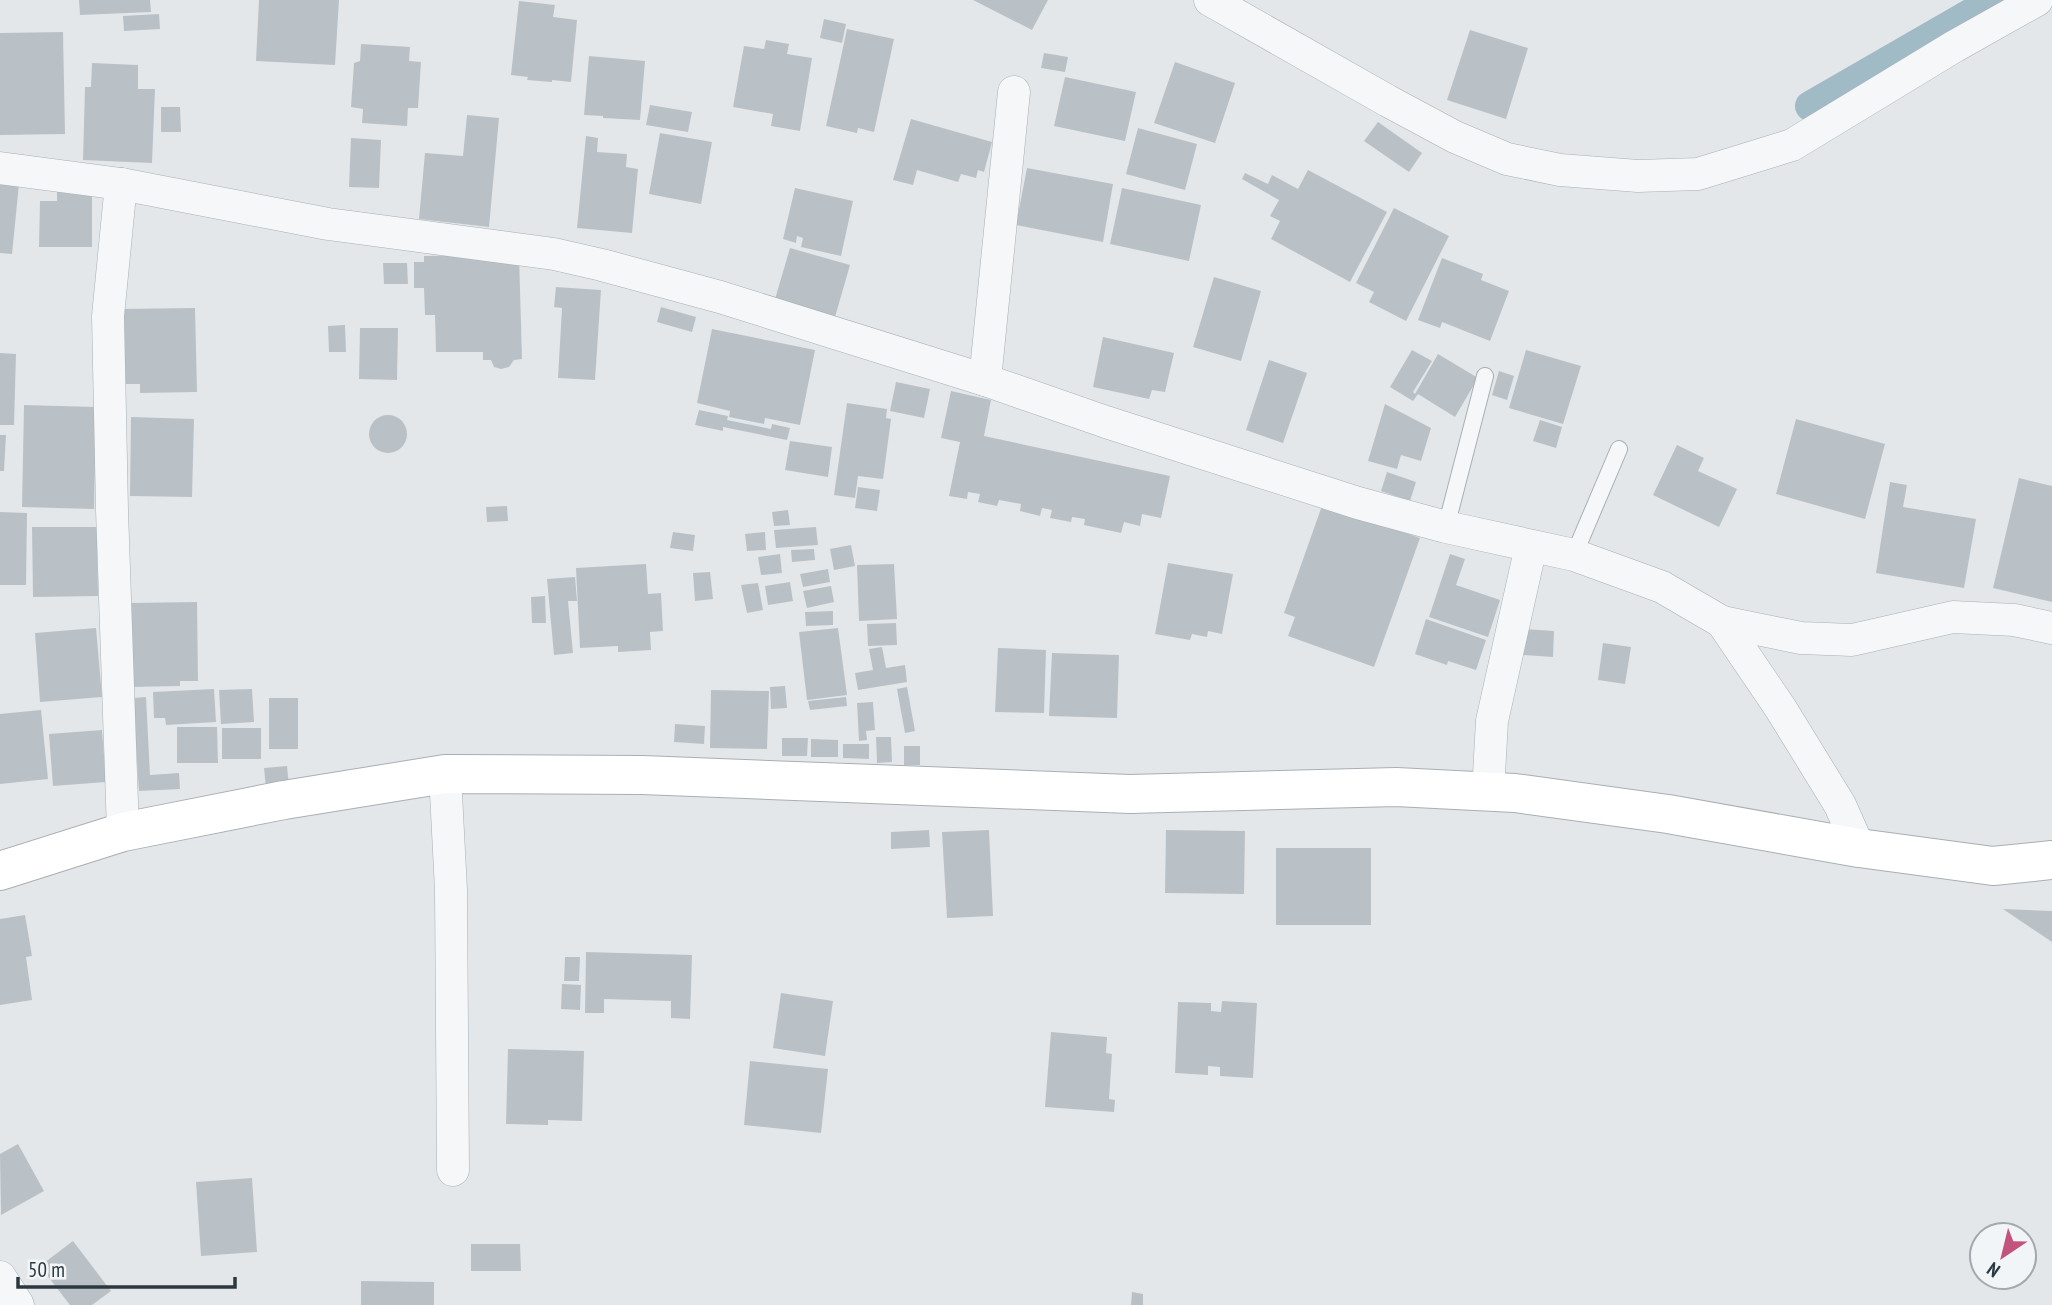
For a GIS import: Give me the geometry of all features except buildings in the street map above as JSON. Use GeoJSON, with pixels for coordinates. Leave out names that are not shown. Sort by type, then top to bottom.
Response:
{"type":"FeatureCollection","features":[{"type":"Feature","properties":{"kind":"main road"},"geometry":{"type":"LineString","coordinates":[[0,871],[123,832],[284,800],[445,774],[642,775],[1130,794],[1396,787],[1515,793],[1668,814],[1859,848],[1993,866],[2052,860]]}},
{"type":"Feature","properties":{"kind":"street"},"geometry":{"type":"LineString","coordinates":[[1210,0],[1455,137],[1507,159],[1560,170],[1638,176],[1698,174],[1791,145],[2037,0]]}},
{"type":"Feature","properties":{"kind":"street"},"geometry":{"type":"LineString","coordinates":[[985,380],[1014,92]]}},
{"type":"Feature","properties":{"kind":"street"},"geometry":{"type":"LineString","coordinates":[[0,168],[121,184],[328,224],[578,259],[720,297],[985,380],[1331,495],[1447,527],[1574,555],[1662,587],[1722,622],[1801,638],[1852,640],[1953,617],[2014,620],[2052,628]]}},
{"type":"Feature","properties":{"kind":"street"},"geometry":{"type":"LineString","coordinates":[[121,184],[108,316],[111,510],[123,832]]}},
{"type":"Feature","properties":{"kind":"street"},"geometry":{"type":"LineString","coordinates":[[1488,792],[1492,721],[1531,546]]}},
{"type":"Feature","properties":{"kind":"street"},"geometry":{"type":"LineString","coordinates":[[1722,622],[1781,709],[1840,805],[1859,848]]}},
{"type":"Feature","properties":{"kind":"street"},"geometry":{"type":"LineString","coordinates":[[445,774],[451,890],[453,1170]]}},
{"type":"Feature","properties":{"kind":"street"},"geometry":{"type":"LineString","coordinates":[[0,1277],[18,1305]]}},
{"type":"Feature","properties":{"kind":"lane"},"geometry":{"type":"LineString","coordinates":[[1447,527],[1485,376]]}},
{"type":"Feature","properties":{"kind":"lane"},"geometry":{"type":"LineString","coordinates":[[1574,555],[1619,449]]}},
{"type":"Feature","properties":{"kind":"waterway"},"geometry":{"type":"LineString","coordinates":[[1810,106],[1994,0]]}}]}
